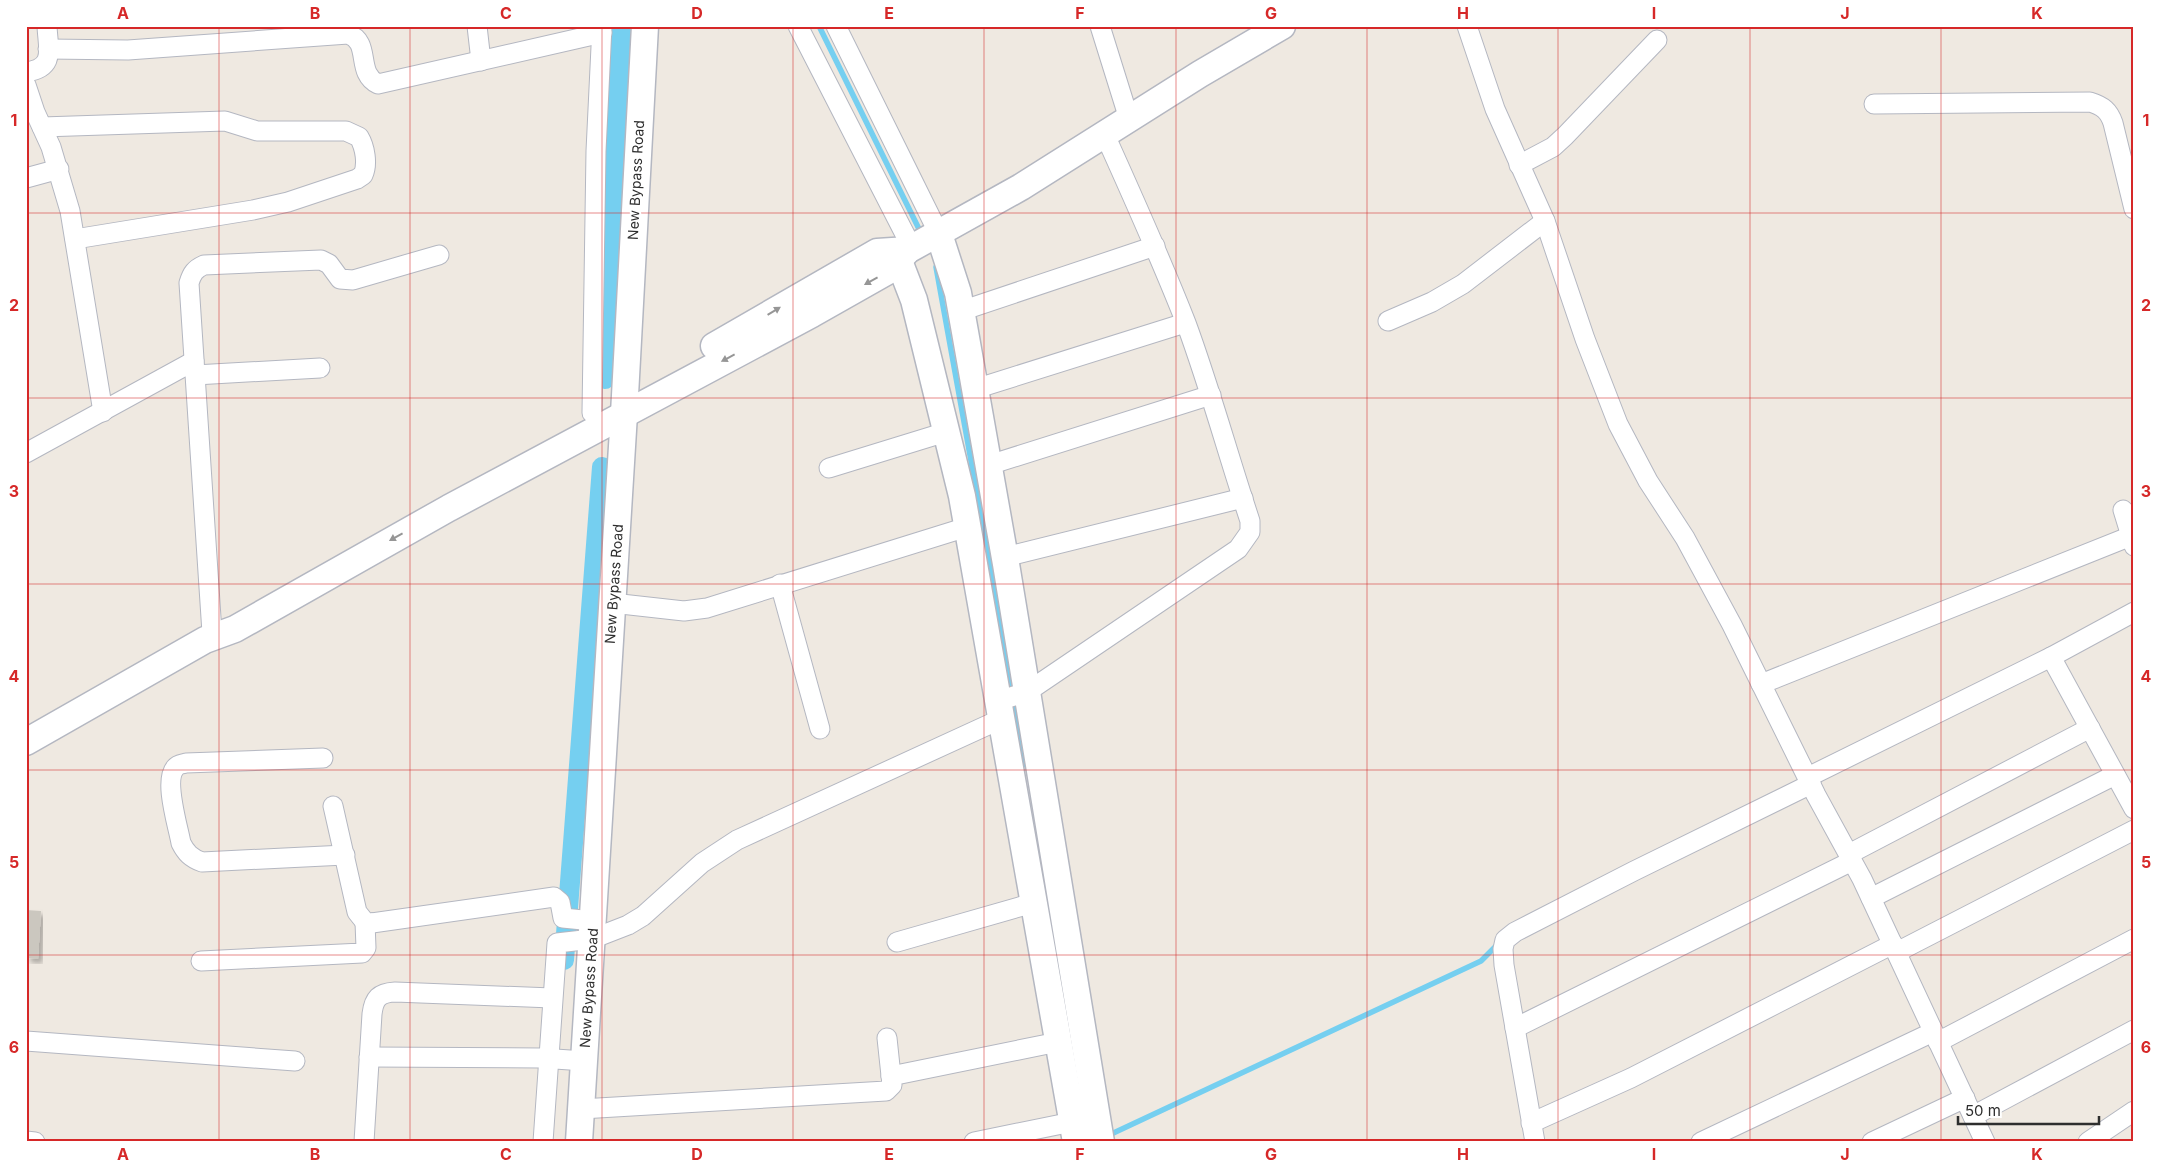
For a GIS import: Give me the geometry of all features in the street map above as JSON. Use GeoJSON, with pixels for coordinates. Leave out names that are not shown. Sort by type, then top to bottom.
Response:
{"type":"FeatureCollection","features":[{"type":"Feature","properties":{"kind":"street"},"geometry":{"type":"LineString","coordinates":[[26,72],[36,70],[46,64],[48,48],[47,26]]}},
{"type":"Feature","properties":{"kind":"street"},"geometry":{"type":"LineString","coordinates":[[477,26],[481,61]]}},
{"type":"Feature","properties":{"kind":"street","name":"New Bypass Road"},"geometry":{"type":"LineString","coordinates":[[579,1142],[581,1109],[564,1060],[612,603],[645,26]]}},
{"type":"Feature","properties":{"kind":"street"},"geometry":{"type":"LineString","coordinates":[[798,26],[907,253],[914,300],[967,527],[1011,701],[1100,1142]]}},
{"type":"Feature","properties":{"kind":"street"},"geometry":{"type":"LineString","coordinates":[[836,26],[939,234],[961,311],[1005,557],[1011,701],[1033,903],[1074,1132],[974,1142]]}},
{"type":"Feature","properties":{"kind":"street"},"geometry":{"type":"LineString","coordinates":[[1100,26],[1129,119]]}},
{"type":"Feature","properties":{"kind":"street"},"geometry":{"type":"LineString","coordinates":[[26,742],[209,636],[235,629],[624,405],[812,314],[888,271],[907,253],[1021,187],[1200,74],[1282,26]]}},
{"type":"Feature","properties":{"kind":"street"},"geometry":{"type":"LineString","coordinates":[[1467,26],[1495,109],[1545,221],[1585,339],[1618,424],[1648,481],[1685,538],[1809,781],[1872,898],[1985,1142]]}},
{"type":"Feature","properties":{"kind":"street"},"geometry":{"type":"LineString","coordinates":[[48,48],[128,50],[348,34],[356,37],[360,43],[367,75],[378,84],[481,61],[602,30],[596,151],[592,413]]}},
{"type":"Feature","properties":{"kind":"street"},"geometry":{"type":"LineString","coordinates":[[1519,165],[1553,147],[1657,40]]}},
{"type":"Feature","properties":{"kind":"street"},"geometry":{"type":"LineString","coordinates":[[26,85],[58,169],[70,211],[103,412]]}},
{"type":"Feature","properties":{"kind":"street"},"geometry":{"type":"LineString","coordinates":[[1874,104],[2100,105],[2109,113],[2130,171],[2134,209]]}},
{"type":"Feature","properties":{"kind":"street"},"geometry":{"type":"LineString","coordinates":[[42,127],[225,121],[257,131],[346,131],[359,136],[362,143],[366,164],[363,175],[357,179],[288,202],[253,210],[75,238]]}},
{"type":"Feature","properties":{"kind":"street"},"geometry":{"type":"LineString","coordinates":[[544,1142],[564,1060],[552,998],[557,943],[577,930],[617,930],[643,916],[702,863],[737,840],[1011,701],[1238,549],[1250,532],[1250,521],[1211,395],[1185,323],[1155,246],[1105,135]]}},
{"type":"Feature","properties":{"kind":"street"},"geometry":{"type":"LineString","coordinates":[[26,178],[58,169]]}},
{"type":"Feature","properties":{"kind":"street"},"geometry":{"type":"LineString","coordinates":[[1388,321],[1432,302],[1463,284],[1545,221]]}},
{"type":"Feature","properties":{"kind":"street"},"geometry":{"type":"LineString","coordinates":[[961,311],[1155,246]]}},
{"type":"Feature","properties":{"kind":"street"},"geometry":{"type":"LineString","coordinates":[[209,636],[189,283],[196,269],[204,264],[321,260],[330,264],[340,279],[345,281],[439,255]]}},
{"type":"Feature","properties":{"kind":"street"},"geometry":{"type":"LineString","coordinates":[[975,389],[1185,323]]}},
{"type":"Feature","properties":{"kind":"street"},"geometry":{"type":"LineString","coordinates":[[26,454],[103,412],[195,368],[320,368]]}},
{"type":"Feature","properties":{"kind":"street"},"geometry":{"type":"LineString","coordinates":[[989,465],[1211,395]]}},
{"type":"Feature","properties":{"kind":"street"},"geometry":{"type":"LineString","coordinates":[[209,636],[228,616],[361,536],[592,413],[624,405]]}},
{"type":"Feature","properties":{"kind":"street"},"geometry":{"type":"LineString","coordinates":[[829,468],[946,432]]}},
{"type":"Feature","properties":{"kind":"street"},"geometry":{"type":"LineString","coordinates":[[1005,557],[1243,498]]}},
{"type":"Feature","properties":{"kind":"street"},"geometry":{"type":"LineString","coordinates":[[1761,684],[2132,541],[2123,510]]}},
{"type":"Feature","properties":{"kind":"street"},"geometry":{"type":"LineString","coordinates":[[612,603],[684,611],[707,608],[967,527]]}},
{"type":"Feature","properties":{"kind":"street"},"geometry":{"type":"LineString","coordinates":[[780,584],[820,729]]}},
{"type":"Feature","properties":{"kind":"street"},"geometry":{"type":"LineString","coordinates":[[2132,617],[1508,936],[1503,949],[1533,1133],[1631,1078],[2134,830]]}},
{"type":"Feature","properties":{"kind":"street"},"geometry":{"type":"LineString","coordinates":[[2051,657],[2134,809]]}},
{"type":"Feature","properties":{"kind":"street"},"geometry":{"type":"LineString","coordinates":[[1515,1028],[1850,858],[2090,728]]}},
{"type":"Feature","properties":{"kind":"street"},"geometry":{"type":"LineString","coordinates":[[324,758],[186,763],[176,766],[170,782],[181,843],[189,855],[202,862],[344,855]]}},
{"type":"Feature","properties":{"kind":"street"},"geometry":{"type":"LineString","coordinates":[[1872,898],[2115,775]]}},
{"type":"Feature","properties":{"kind":"street"},"geometry":{"type":"LineString","coordinates":[[201,961],[362,953],[366,948],[365,922],[357,912],[333,806]]}},
{"type":"Feature","properties":{"kind":"street"},"geometry":{"type":"LineString","coordinates":[[365,922],[372,923],[554,897],[560,902],[562,916],[577,930]]}},
{"type":"Feature","properties":{"kind":"street"},"geometry":{"type":"LineString","coordinates":[[897,942],[1033,903]]}},
{"type":"Feature","properties":{"kind":"street"},"geometry":{"type":"LineString","coordinates":[[1701,1142],[1936,1037],[2134,939]]}},
{"type":"Feature","properties":{"kind":"street"},"geometry":{"type":"LineString","coordinates":[[364,1142],[373,1004],[377,996],[384,993],[552,998]]}},
{"type":"Feature","properties":{"kind":"street"},"geometry":{"type":"LineString","coordinates":[[1973,1116],[2134,1030]]}},
{"type":"Feature","properties":{"kind":"street"},"geometry":{"type":"LineString","coordinates":[[581,1109],[886,1091],[892,1085],[887,1038]]}},
{"type":"Feature","properties":{"kind":"street"},"geometry":{"type":"LineString","coordinates":[[26,1041],[295,1060]]}},
{"type":"Feature","properties":{"kind":"street"},"geometry":{"type":"LineString","coordinates":[[891,1076],[1058,1042]]}},
{"type":"Feature","properties":{"kind":"street"},"geometry":{"type":"LineString","coordinates":[[369,1057],[564,1060]]}},
{"type":"Feature","properties":{"kind":"street"},"geometry":{"type":"LineString","coordinates":[[1872,1142],[1965,1098]]}},
{"type":"Feature","properties":{"kind":"street"},"geometry":{"type":"LineString","coordinates":[[2088,1142],[2134,1111]]}},
{"type":"Feature","properties":{"kind":"street"},"geometry":{"type":"LineString","coordinates":[[26,1141],[35,1142]]}},
{"type":"Feature","properties":{"kind":"building"},"geometry":{"type":"Polygon","coordinates":[[[26,910],[41,911],[38,959],[26,958],[26,910]]]}},
{"type":"Feature","properties":{"kind":"waterway"},"geometry":{"type":"LineString","coordinates":[[605,379],[621,26]]}},
{"type":"Feature","properties":{"kind":"waterway"},"geometry":{"type":"LineString","coordinates":[[819,26],[920,231]]}},
{"type":"Feature","properties":{"kind":"waterway"},"geometry":{"type":"LineString","coordinates":[[936,267],[1026,765]]}},
{"type":"Feature","properties":{"kind":"waterway"},"geometry":{"type":"LineString","coordinates":[[564,960],[602,467]]}},
{"type":"Feature","properties":{"kind":"waterway"},"geometry":{"type":"LineString","coordinates":[[1107,1136],[1481,961],[1499,943]]}}]}
